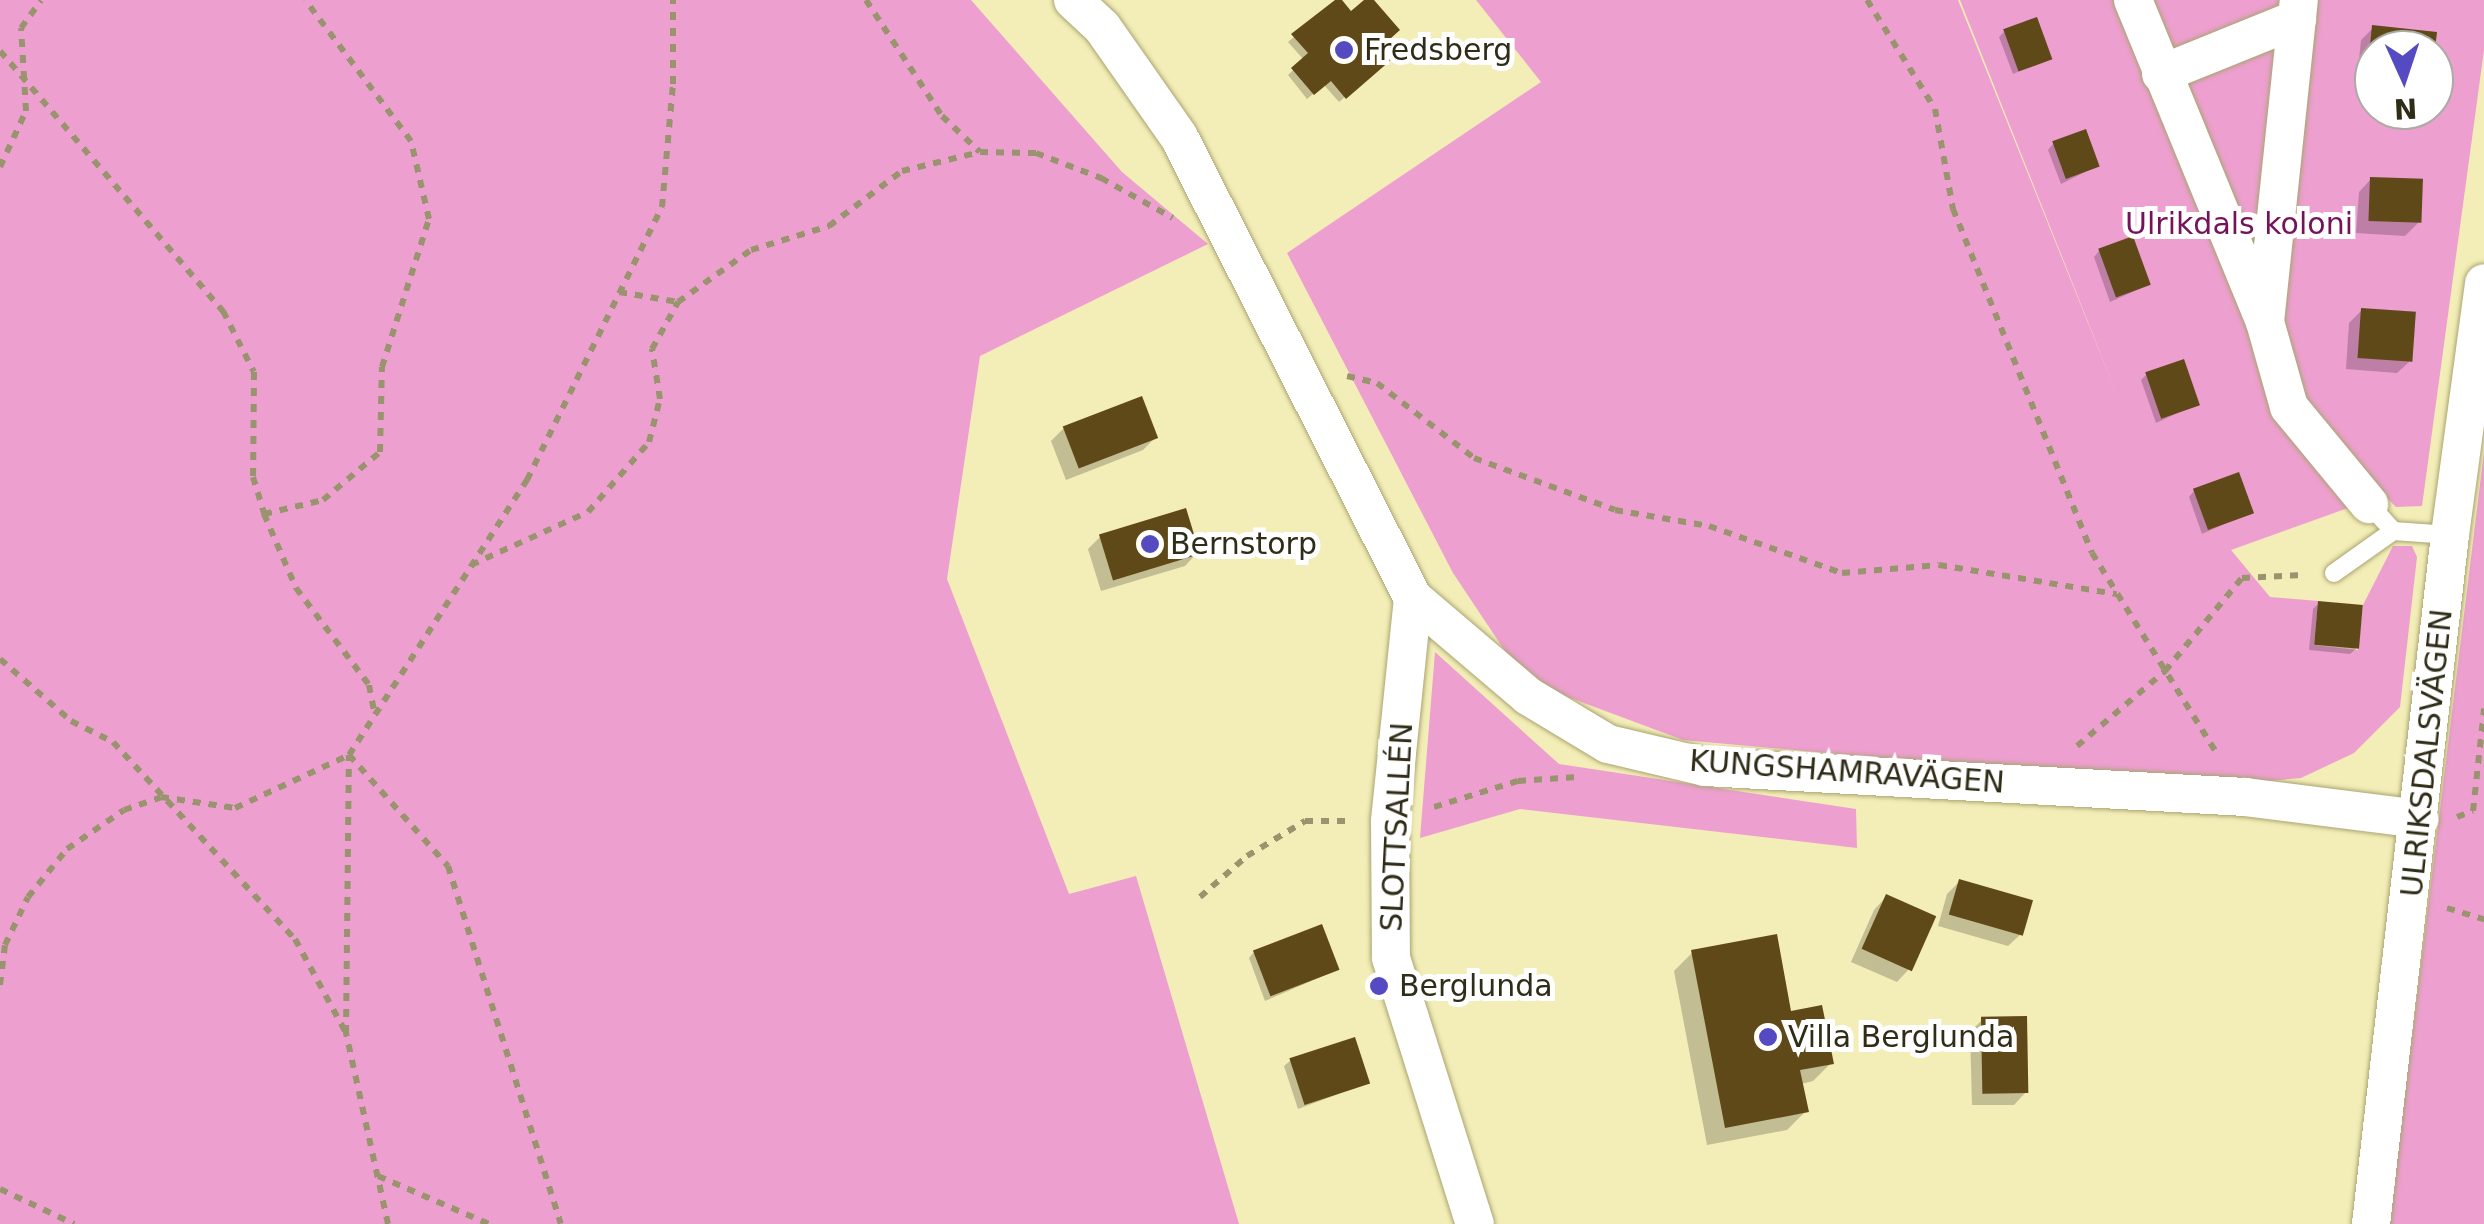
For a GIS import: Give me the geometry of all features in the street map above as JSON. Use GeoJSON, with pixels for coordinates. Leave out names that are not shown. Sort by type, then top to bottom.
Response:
{"type":"FeatureCollection","features":[{"type":"Feature","properties":{"kind":"street","name":"KUNGSHAMRAVÄGEN"},"geometry":{"type":"LineString","coordinates":[[1073,0],[1102,28],[1179,137],[1413,598],[1528,696],[1608,744],[1706,768],[2245,797],[2420,819]]}},
{"type":"Feature","properties":{"kind":"street"},"geometry":{"type":"LineString","coordinates":[[2133,0],[2264,322],[2289,407],[2381,518]]}},
{"type":"Feature","properties":{"kind":"street"},"geometry":{"type":"LineString","coordinates":[[2161,74],[2298,10]]}},
{"type":"Feature","properties":{"kind":"street"},"geometry":{"type":"LineString","coordinates":[[2264,322],[2298,10]]}},
{"type":"Feature","properties":{"kind":"street","name":"ULRIKSDALSVÄGEN"},"geometry":{"type":"LineString","coordinates":[[2372,1224],[2450,535],[2484,283]]}},
{"type":"Feature","properties":{"kind":"street","name":"SLOTTSALLÉN"},"geometry":{"type":"LineString","coordinates":[[1413,598],[1390,822],[1391,958],[1475,1224]]}},
{"type":"Feature","properties":{"kind":"lane"},"geometry":{"type":"LineString","coordinates":[[2334,573],[2381,518],[2450,535]]}},
{"type":"Feature","properties":{"kind":"path"},"geometry":{"type":"LineString","coordinates":[[0,167],[26,112],[22,28],[41,0]]}},
{"type":"Feature","properties":{"kind":"path"},"geometry":{"type":"LineString","coordinates":[[264,514],[324,500],[380,452],[382,367],[429,219],[411,141],[305,0]]}},
{"type":"Feature","properties":{"kind":"path"},"geometry":{"type":"LineString","coordinates":[[0,985],[5,944],[28,897],[67,849],[124,810],[161,797],[235,808],[348,755],[527,480],[662,206],[673,84],[673,0]]}},
{"type":"Feature","properties":{"kind":"path"},"geometry":{"type":"LineString","coordinates":[[866,0],[942,116],[980,152]]}},
{"type":"Feature","properties":{"kind":"path"},"geometry":{"type":"LineString","coordinates":[[1867,0],[1936,109],[1953,209],[2092,553],[2245,797]]}},
{"type":"Feature","properties":{"kind":"path"},"geometry":{"type":"LineString","coordinates":[[0,51],[223,310],[254,372],[253,476],[264,514],[296,588],[369,685],[374,715]]}},
{"type":"Feature","properties":{"kind":"path"},"geometry":{"type":"LineString","coordinates":[[471,565],[588,512],[650,442],[660,398],[652,349],[678,302],[751,250],[829,226],[902,171],[980,152],[1036,152],[1101,178],[1184,224],[1234,244]]}},
{"type":"Feature","properties":{"kind":"path"},"geometry":{"type":"LineString","coordinates":[[619,292],[678,302]]}},
{"type":"Feature","properties":{"kind":"path"},"geometry":{"type":"LineString","coordinates":[[1293,362],[1377,383],[1474,458],[1615,510],[1709,526],[1842,573],[1939,565],[2118,594]]}},
{"type":"Feature","properties":{"kind":"path"},"geometry":{"type":"LineString","coordinates":[[2030,786],[2166,671],[2242,578],[2334,573]]}},
{"type":"Feature","properties":{"kind":"path"},"geometry":{"type":"LineString","coordinates":[[0,659],[71,721],[114,742],[296,939],[346,1033]]}},
{"type":"Feature","properties":{"kind":"path"},"geometry":{"type":"LineString","coordinates":[[348,755],[346,1033],[388,1224]]}},
{"type":"Feature","properties":{"kind":"path"},"geometry":{"type":"LineString","coordinates":[[348,755],[448,866],[560,1224]]}},
{"type":"Feature","properties":{"kind":"path"},"geometry":{"type":"LineString","coordinates":[[1200,897],[1247,856],[1305,821],[1390,822],[1518,781],[1593,776]]}},
{"type":"Feature","properties":{"kind":"path"},"geometry":{"type":"LineString","coordinates":[[376,1176],[488,1224]]}},
{"type":"Feature","properties":{"kind":"path"},"geometry":{"type":"LineString","coordinates":[[0,1189],[74,1224]]}},
{"type":"Feature","properties":{"kind":"green space"},"geometry":{"type":"Polygon","coordinates":[[[0,0],[971,0],[1122,172],[1208,244],[980,356],[947,579],[1069,894],[1136,876],[1239,1224],[0,1224],[0,0]]]}},
{"type":"Feature","properties":{"kind":"green space","name":"Ulrikdals koloni"},"geometry":{"type":"Polygon","coordinates":[[[1476,0],[1958,0],[2117,395],[1960,0],[2484,0],[2484,50],[2422,506],[2396,507],[2384,495],[2231,550],[2270,597],[2318,601],[2314,645],[2358,650],[2363,605],[2393,546],[2412,546],[2417,557],[2400,707],[2354,753],[2301,778],[2201,787],[1683,740],[1525,681],[1453,573],[1287,253],[1541,82],[1476,0]]]}},
{"type":"Feature","properties":{"kind":"green space"},"geometry":{"type":"Polygon","coordinates":[[[2484,452],[2484,1224],[2389,1224],[2484,452]]]}},
{"type":"Feature","properties":{"kind":"green space"},"geometry":{"type":"Polygon","coordinates":[[[1435,652],[1559,764],[1856,809],[1857,848],[1520,809],[1420,838],[1435,652]]]}},
{"type":"Feature","properties":{"kind":"building","name":"Fredsberg"},"geometry":{"type":"Polygon","coordinates":[[[1335,0],[1342,0],[1351,11],[1364,0],[1374,0],[1400,30],[1381,47],[1391,60],[1346,99],[1331,81],[1314,95],[1291,68],[1308,53],[1291,34],[1335,0]]]}},
{"type":"Feature","properties":{"kind":"building"},"geometry":{"type":"Polygon","coordinates":[[[2037,17],[2052,59],[2019,72],[2003,29],[2037,17]]]}},
{"type":"Feature","properties":{"kind":"building"},"geometry":{"type":"Polygon","coordinates":[[[2372,25],[2418,30],[2372,30],[2372,25]]]}},
{"type":"Feature","properties":{"kind":"building"},"geometry":{"type":"Polygon","coordinates":[[[2086,129],[2100,167],[2066,179],[2052,141],[2086,129]]]}},
{"type":"Feature","properties":{"kind":"building"},"geometry":{"type":"Polygon","coordinates":[[[2370,177],[2423,179],[2421,223],[2368,221],[2370,177]]]}},
{"type":"Feature","properties":{"kind":"building"},"geometry":{"type":"Polygon","coordinates":[[[2133,236],[2151,285],[2116,298],[2098,249],[2133,236]]]}},
{"type":"Feature","properties":{"kind":"building"},"geometry":{"type":"Polygon","coordinates":[[[2361,308],[2416,312],[2412,362],[2358,358],[2361,308]]]}},
{"type":"Feature","properties":{"kind":"building"},"geometry":{"type":"Polygon","coordinates":[[[2184,359],[2200,405],[2161,419],[2145,372],[2184,359]]]}},
{"type":"Feature","properties":{"kind":"building"},"geometry":{"type":"Polygon","coordinates":[[[1142,396],[1158,438],[1079,468],[1063,426],[1142,396]]]}},
{"type":"Feature","properties":{"kind":"building"},"geometry":{"type":"Polygon","coordinates":[[[2239,472],[2254,513],[2208,530],[2193,489],[2239,472]]]}},
{"type":"Feature","properties":{"kind":"building","name":"Bernstorp"},"geometry":{"type":"Polygon","coordinates":[[[1186,508],[1200,554],[1113,581],[1099,535],[1186,508]]]}},
{"type":"Feature","properties":{"kind":"building"},"geometry":{"type":"Polygon","coordinates":[[[2318,601],[2363,605],[2359,649],[2314,645],[2318,601]]]}},
{"type":"Feature","properties":{"kind":"building"},"geometry":{"type":"Polygon","coordinates":[[[1959,879],[2033,900],[2023,936],[1949,915],[1959,879]]]}},
{"type":"Feature","properties":{"kind":"building"},"geometry":{"type":"Polygon","coordinates":[[[1886,894],[1936,916],[1912,971],[1862,949],[1886,894]]]}},
{"type":"Feature","properties":{"kind":"building"},"geometry":{"type":"Polygon","coordinates":[[[1322,924],[1340,970],[1270,996],[1253,951],[1322,924]]]}},
{"type":"Feature","properties":{"kind":"building","name":"Villa Berglunda"},"geometry":{"type":"Polygon","coordinates":[[[1777,934],[1791,1011],[1822,1005],[1834,1064],[1800,1070],[1809,1112],[1725,1128],[1691,950],[1777,934]]]}},
{"type":"Feature","properties":{"kind":"building"},"geometry":{"type":"Polygon","coordinates":[[[2027,1016],[2028,1093],[1982,1094],[1981,1017],[2027,1016]]]}},
{"type":"Feature","properties":{"kind":"building"},"geometry":{"type":"Polygon","coordinates":[[[1355,1037],[1370,1084],[1305,1105],[1289,1058],[1355,1037]]]}},
{"type":"Feature","properties":{"kind":"place","name":"Fredsberg"},"geometry":{"type":"Point","coordinates":[1344,50]}},
{"type":"Feature","properties":{"kind":"place","name":"Bernstorp"},"geometry":{"type":"Point","coordinates":[1150,544]}},
{"type":"Feature","properties":{"kind":"place","name":"Berglunda"},"geometry":{"type":"Point","coordinates":[1379,986]}},
{"type":"Feature","properties":{"kind":"place","name":"Villa Berglunda"},"geometry":{"type":"Point","coordinates":[1768,1037]}}]}
